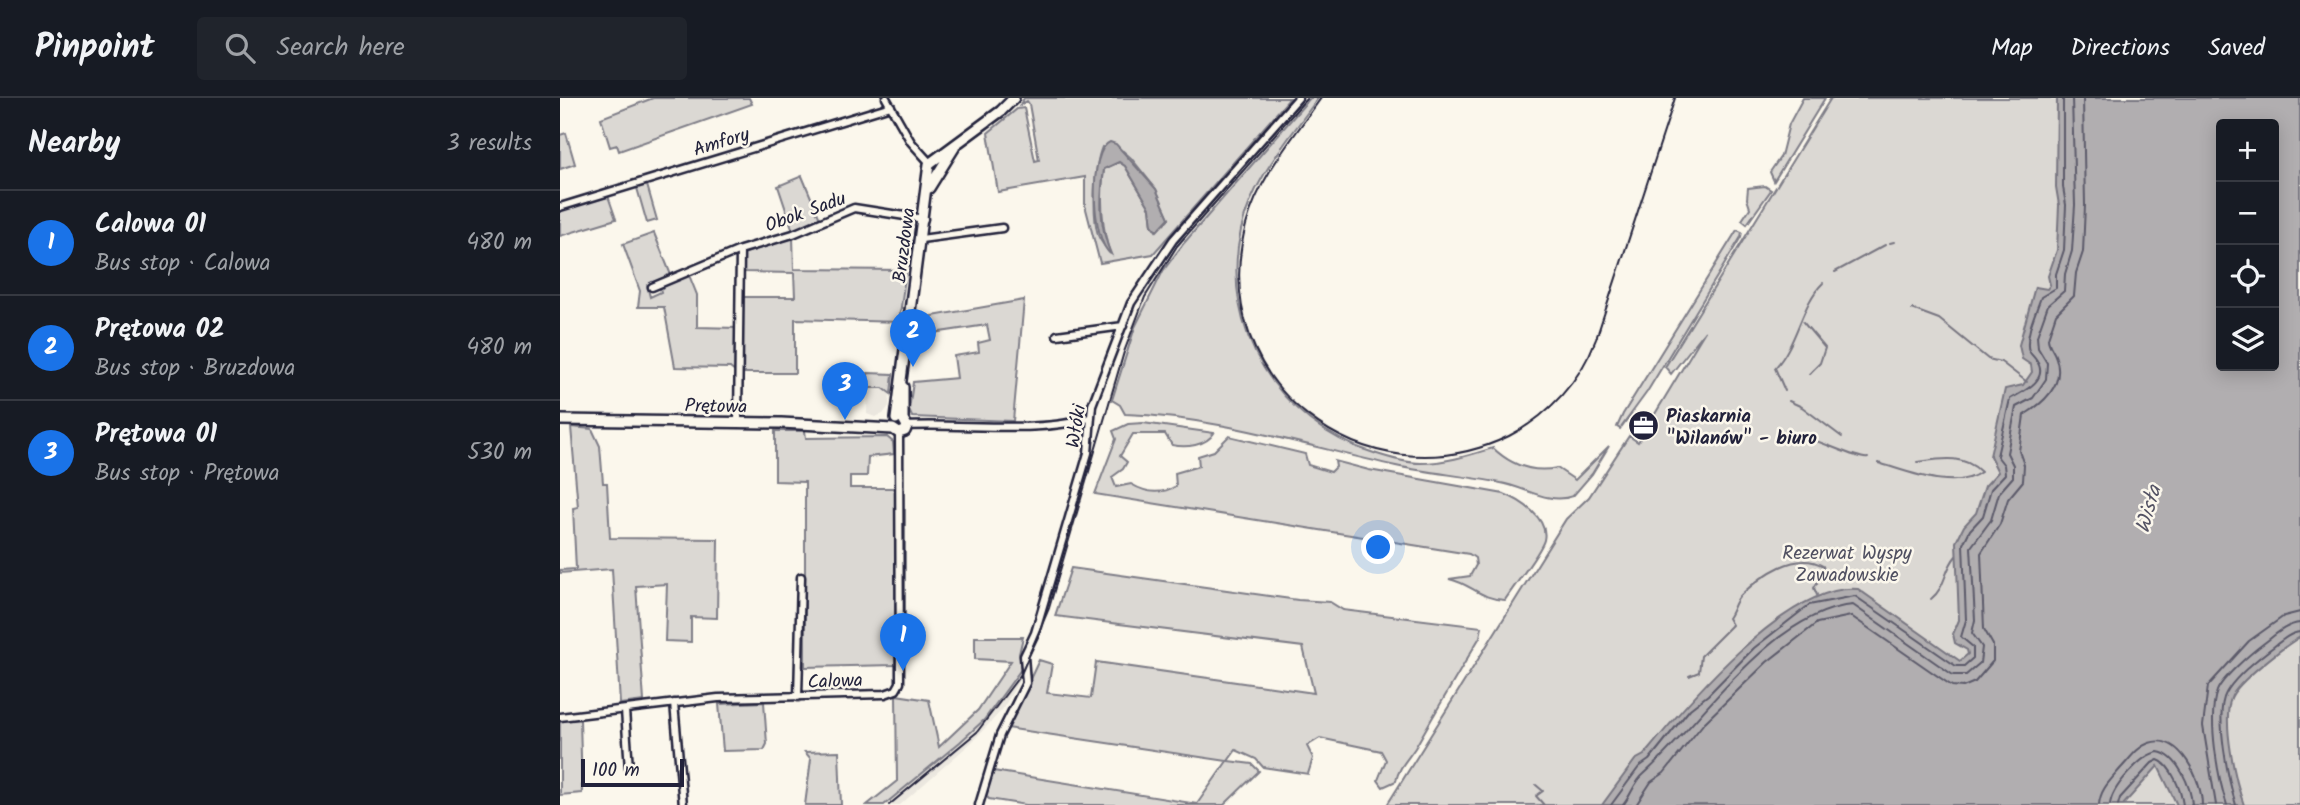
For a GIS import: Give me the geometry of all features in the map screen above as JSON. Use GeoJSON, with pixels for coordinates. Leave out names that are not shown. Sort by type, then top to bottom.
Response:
{"type":"FeatureCollection","features":[{"type":"Feature","properties":{"kind":"street"},"geometry":{"type":"LineString","coordinates":[[886,98],[911,142],[934,166],[1014,98]]}},
{"type":"Feature","properties":{"kind":"street","name":"Włóki"},"geometry":{"type":"LineString","coordinates":[[979,805],[1000,736],[1026,683],[1024,656],[1035,633],[1088,453],[1089,418],[1122,326],[1140,286],[1173,240],[1298,98]]}},
{"type":"Feature","properties":{"kind":"street","name":"Amfory"},"geometry":{"type":"LineString","coordinates":[[560,207],[891,106]]}},
{"type":"Feature","properties":{"kind":"street","name":"Bruzdowa"},"geometry":{"type":"LineString","coordinates":[[898,425],[927,193],[934,166]]}},
{"type":"Feature","properties":{"kind":"street","name":"Obok Sadu"},"geometry":{"type":"LineString","coordinates":[[652,288],[740,250],[793,234],[854,208],[924,219]]}},
{"type":"Feature","properties":{"kind":"street"},"geometry":{"type":"LineString","coordinates":[[921,239],[1002,228]]}},
{"type":"Feature","properties":{"kind":"street"},"geometry":{"type":"LineString","coordinates":[[738,423],[740,250]]}},
{"type":"Feature","properties":{"kind":"street"},"geometry":{"type":"LineString","coordinates":[[1057,335],[1122,326]]}},
{"type":"Feature","properties":{"kind":"street","name":"Prętowa"},"geometry":{"type":"LineString","coordinates":[[560,420],[871,426],[948,423],[1059,426],[1089,418]]}},
{"type":"Feature","properties":{"kind":"street","name":"Calowa"},"geometry":{"type":"LineString","coordinates":[[560,717],[718,698],[885,694],[896,690],[900,685],[898,425]]}},
{"type":"Feature","properties":{"kind":"street"},"geometry":{"type":"LineString","coordinates":[[798,697],[802,652],[801,577]]}},
{"type":"Feature","properties":{"kind":"street"},"geometry":{"type":"LineString","coordinates":[[674,703],[683,805]]}},
{"type":"Feature","properties":{"kind":"street"},"geometry":{"type":"LineString","coordinates":[[625,709],[629,769]]}},
{"type":"Feature","properties":{"kind":"shaded area"},"geometry":{"type":"Polygon","coordinates":[[[868,388],[884,388],[890,394],[889,406],[883,414],[875,417],[867,414],[868,388]]]}},
{"type":"Feature","properties":{"kind":"shaded area"},"geometry":{"type":"Polygon","coordinates":[[[1022,668],[1023,674],[1002,710],[972,742],[900,805],[884,805],[984,720],[1022,668]]]}},
{"type":"Feature","properties":{"kind":"green space"},"geometry":{"type":"Polygon","coordinates":[[[653,98],[749,98],[752,104],[619,151],[617,145],[610,147],[601,118],[653,98]]]}},
{"type":"Feature","properties":{"kind":"green space"},"geometry":{"type":"Polygon","coordinates":[[[1024,98],[1290,98],[1153,254],[1100,263],[1085,205],[1085,177],[998,192],[988,133],[1017,109],[1024,108],[1035,161],[1039,160],[1029,104],[1027,101],[1020,105],[1024,98]],[[1102,147],[1096,178],[1096,226],[1099,237],[1110,254],[1102,212],[1104,169],[1119,162],[1125,166],[1150,208],[1152,225],[1156,231],[1169,218],[1156,189],[1123,151],[1102,147]]]}},
{"type":"Feature","properties":{"kind":"green space"},"geometry":{"type":"Polygon","coordinates":[[[1310,98],[1318,98],[1263,177],[1246,212],[1241,230],[1237,267],[1239,303],[1248,336],[1264,368],[1284,396],[1310,420],[1340,439],[1397,460],[1415,463],[1440,462],[1493,448],[1515,464],[1540,470],[1557,468],[1575,480],[1609,446],[1592,474],[1573,496],[1546,497],[1510,485],[1396,466],[1227,426],[1125,414],[1120,405],[1112,400],[1135,327],[1163,271],[1184,243],[1310,98]]]}},
{"type":"Feature","properties":{"kind":"green space"},"geometry":{"type":"Polygon","coordinates":[[[1803,98],[1825,98],[1774,181],[1770,172],[1781,156],[1789,124],[1803,98]]]}},
{"type":"Feature","properties":{"kind":"green space","name":"Rezerwat Wyspy Zawadowskie"},"geometry":{"type":"Polygon","coordinates":[[[1831,98],[2108,98],[2216,357],[2216,371],[2222,371],[2300,559],[2300,805],[1387,805],[1566,519],[1589,497],[1629,436],[1638,442],[1705,331],[1671,374],[1665,367],[1831,98]]]}},
{"type":"Feature","properties":{"kind":"green space"},"geometry":{"type":"Polygon","coordinates":[[[566,133],[575,164],[560,169],[560,135],[566,133]]]}},
{"type":"Feature","properties":{"kind":"green space"},"geometry":{"type":"Polygon","coordinates":[[[802,176],[820,219],[793,231],[778,186],[802,176]]]}},
{"type":"Feature","properties":{"kind":"green space"},"geometry":{"type":"Polygon","coordinates":[[[647,185],[657,220],[647,223],[637,188],[647,185]]]}},
{"type":"Feature","properties":{"kind":"green space"},"geometry":{"type":"Polygon","coordinates":[[[1765,186],[1771,190],[1747,224],[1742,220],[1750,208],[1748,188],[1765,186]]]}},
{"type":"Feature","properties":{"kind":"green space"},"geometry":{"type":"Polygon","coordinates":[[[608,196],[616,219],[560,236],[560,211],[608,196]]]}},
{"type":"Feature","properties":{"kind":"green space"},"geometry":{"type":"Polygon","coordinates":[[[1737,230],[1742,232],[1741,237],[1647,392],[1620,429],[1617,427],[1623,414],[1737,230]]]}},
{"type":"Feature","properties":{"kind":"green space"},"geometry":{"type":"Polygon","coordinates":[[[654,233],[671,275],[647,285],[650,297],[661,292],[660,288],[689,275],[697,295],[697,327],[737,328],[736,373],[730,368],[675,367],[664,307],[638,307],[640,291],[623,244],[654,233]]]}},
{"type":"Feature","properties":{"kind":"green space"},"geometry":{"type":"Polygon","coordinates":[[[793,237],[794,269],[906,270],[899,322],[795,319],[795,373],[742,373],[743,297],[795,297],[794,273],[743,272],[743,254],[793,237]]]}},
{"type":"Feature","properties":{"kind":"green space"},"geometry":{"type":"Polygon","coordinates":[[[1024,300],[1013,421],[912,417],[909,410],[913,382],[957,378],[954,356],[979,352],[978,343],[990,340],[987,325],[920,335],[921,318],[1024,300]]]}},
{"type":"Feature","properties":{"kind":"green space"},"geometry":{"type":"Polygon","coordinates":[[[868,373],[893,374],[891,394],[883,388],[868,388],[868,373]]]}},
{"type":"Feature","properties":{"kind":"green space"},"geometry":{"type":"Polygon","coordinates":[[[1143,423],[1214,433],[1206,441],[1183,446],[1172,445],[1165,434],[1133,434],[1120,456],[1127,462],[1123,469],[1112,477],[1116,487],[1131,484],[1154,492],[1170,489],[1176,486],[1175,473],[1199,466],[1198,456],[1214,451],[1229,436],[1305,454],[1308,465],[1331,472],[1336,467],[1335,461],[1369,470],[1504,494],[1525,505],[1538,517],[1542,524],[1544,540],[1505,600],[1489,597],[1449,579],[1470,576],[1476,565],[1475,558],[1469,554],[1095,494],[1116,439],[1113,431],[1128,424],[1143,423]]]}},
{"type":"Feature","properties":{"kind":"green space"},"geometry":{"type":"Polygon","coordinates":[[[571,427],[592,429],[600,446],[603,483],[607,483],[610,538],[718,539],[717,618],[691,617],[691,642],[665,641],[667,584],[636,586],[644,701],[620,704],[612,569],[560,573],[560,570],[576,569],[573,508],[578,507],[571,427]]]}},
{"type":"Feature","properties":{"kind":"green space"},"geometry":{"type":"Polygon","coordinates":[[[775,431],[805,431],[806,438],[887,437],[893,442],[894,454],[868,457],[867,476],[850,476],[850,488],[895,488],[895,665],[805,667],[805,482],[775,481],[775,431]]]}},
{"type":"Feature","properties":{"kind":"green space"},"geometry":{"type":"Polygon","coordinates":[[[902,510],[905,510],[905,638],[902,638],[902,510]]]}},
{"type":"Feature","properties":{"kind":"green space"},"geometry":{"type":"Polygon","coordinates":[[[1071,568],[1298,600],[1330,602],[1343,610],[1482,627],[1480,637],[1401,768],[1396,781],[1383,787],[1378,780],[1386,760],[1381,751],[1320,738],[1307,746],[1313,758],[1308,774],[1263,767],[1256,759],[1236,750],[1228,761],[1252,764],[1259,771],[1224,805],[1026,805],[989,799],[986,796],[993,771],[1197,804],[1227,761],[1007,728],[1039,660],[1052,664],[1047,693],[1091,698],[1096,662],[1314,693],[1303,647],[1055,616],[1071,568]]]}},
{"type":"Feature","properties":{"kind":"green space"},"geometry":{"type":"Polygon","coordinates":[[[975,637],[1023,637],[1019,654],[1022,668],[984,720],[960,742],[884,805],[867,805],[897,781],[896,695],[929,700],[939,747],[978,710],[1011,661],[975,659],[975,637]]]}},
{"type":"Feature","properties":{"kind":"green space"},"geometry":{"type":"Polygon","coordinates":[[[764,702],[767,744],[764,750],[723,751],[719,704],[764,702]]]}},
{"type":"Feature","properties":{"kind":"green space"},"geometry":{"type":"Polygon","coordinates":[[[580,719],[582,793],[560,795],[560,721],[580,719]]]}},
{"type":"Feature","properties":{"kind":"green space"},"geometry":{"type":"Polygon","coordinates":[[[839,751],[841,805],[805,805],[811,759],[805,752],[839,751]]]}},
{"type":"Feature","properties":{"kind":"water","name":"Wisła"},"geometry":{"type":"Polygon","coordinates":[[[2057,98],[2300,98],[2300,637],[2252,674],[2231,698],[2229,736],[2244,805],[2177,805],[2158,766],[2123,805],[1602,805],[1635,760],[1644,755],[1685,707],[1740,651],[1770,625],[1801,605],[1830,592],[1858,589],[1960,661],[1968,654],[1967,650],[1955,643],[1953,634],[1959,620],[1956,542],[1964,526],[1976,513],[1985,486],[1998,472],[1990,456],[2005,389],[2023,385],[2032,372],[2031,365],[2022,359],[2019,345],[2035,287],[2047,289],[2050,285],[2048,276],[2057,250],[2059,205],[2056,187],[2057,98]]]}},
{"type":"Feature","properties":{"kind":"water"},"geometry":{"type":"Polygon","coordinates":[[[1110,142],[1116,144],[1156,189],[1169,218],[1157,231],[1152,225],[1150,208],[1125,166],[1119,162],[1104,169],[1101,212],[1111,254],[1104,246],[1099,232],[1095,196],[1098,161],[1103,149],[1110,142]]]}},
{"type":"Feature","properties":{"kind":"waterway"},"geometry":{"type":"LineString","coordinates":[[1890,243],[1894,242]]}},
{"type":"Feature","properties":{"kind":"waterway"},"geometry":{"type":"LineString","coordinates":[[1835,272],[1885,245]]}},
{"type":"Feature","properties":{"kind":"waterway"},"geometry":{"type":"LineString","coordinates":[[1785,391],[1775,368],[1789,347],[1809,302],[1823,283]]}},
{"type":"Feature","properties":{"kind":"waterway"},"geometry":{"type":"LineString","coordinates":[[1912,309],[1939,319],[1988,359],[2001,362],[2027,382]]}},
{"type":"Feature","properties":{"kind":"waterway"},"geometry":{"type":"LineString","coordinates":[[1803,322],[1825,348],[1820,363],[1809,374]]}},
{"type":"Feature","properties":{"kind":"waterway"},"geometry":{"type":"LineString","coordinates":[[1789,401],[1802,407],[1842,437]]}},
{"type":"Feature","properties":{"kind":"waterway"},"geometry":{"type":"LineString","coordinates":[[1787,433],[1854,456],[1868,458]]}},
{"type":"Feature","properties":{"kind":"waterway"},"geometry":{"type":"LineString","coordinates":[[1878,463],[1916,475],[1944,480],[1970,478],[1981,472],[1959,460],[1917,462]]}},
{"type":"Feature","properties":{"kind":"waterway"},"geometry":{"type":"LineString","coordinates":[[1931,599],[1940,589],[1956,556]]}},
{"type":"Feature","properties":{"kind":"waterway"},"geometry":{"type":"LineString","coordinates":[[1689,676],[1699,672],[1701,656],[1732,625],[1728,618],[1739,597],[1769,573],[1802,561],[1823,566],[1824,571],[1814,588],[1817,595]]}},
{"type":"Feature","properties":{"kind":"waterway"},"geometry":{"type":"LineString","coordinates":[[1536,785],[1543,791],[1536,796],[1544,805]]}},
{"type":"Feature","properties":{"kind":"railway"},"geometry":{"type":"LineString","coordinates":[[889,805],[977,732],[1021,674],[1049,608],[1124,352],[1145,297],[1177,246],[1307,98]]}},
{"type":"Feature","properties":{"kind":"railway"},"geometry":{"type":"LineString","coordinates":[[1321,98],[1268,174],[1246,225],[1239,282],[1249,334],[1273,379],[1308,416],[1352,441],[1402,455],[1455,453],[1509,436],[1550,407],[1582,369],[1596,339],[1675,98]]}},
{"type":"Feature","properties":{"kind":"place","name":"Prętowa 02"},"geometry":{"type":"Point","coordinates":[913,367]}},
{"type":"Feature","properties":{"kind":"place","name":"Prętowa 01"},"geometry":{"type":"Point","coordinates":[845,420]}},
{"type":"Feature","properties":{"kind":"place","name":"Piaskarnia \"Wilanów\" - biuro"},"geometry":{"type":"Point","coordinates":[1643,426]}},
{"type":"Feature","properties":{"kind":"place","name":"Calowa 01"},"geometry":{"type":"Point","coordinates":[903,671]}}]}
